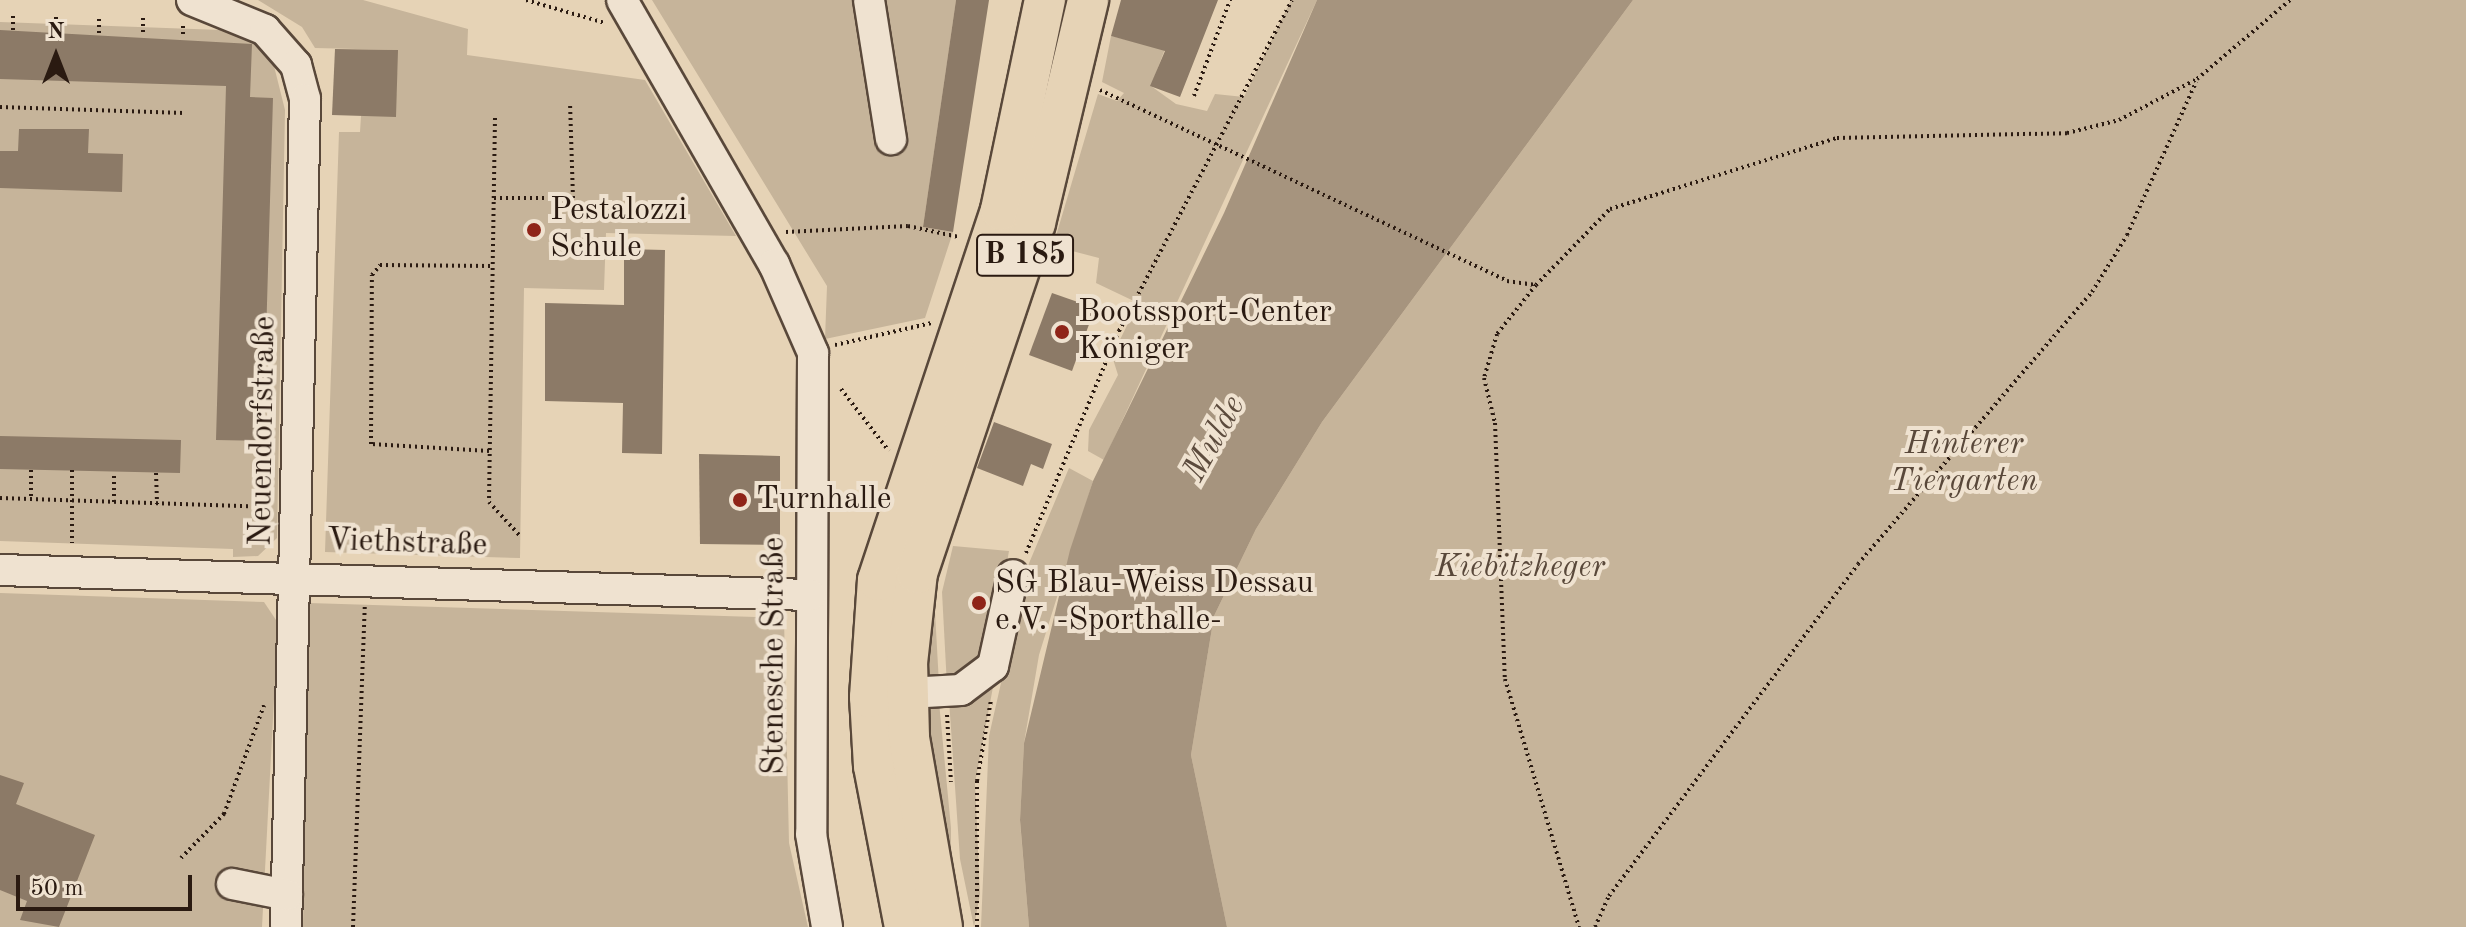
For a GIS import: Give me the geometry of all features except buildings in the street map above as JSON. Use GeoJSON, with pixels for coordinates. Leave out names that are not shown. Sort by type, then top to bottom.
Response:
{"type":"FeatureCollection","features":[{"type":"Feature","properties":{"kind":"main road","name":"B 185"},"geometry":{"type":"LineString","coordinates":[[905,927],[874,766],[870,684],[878,580],[1001,210],[1045,0]]}},
{"type":"Feature","properties":{"kind":"main road","name":"B 185"},"geometry":{"type":"LineString","coordinates":[[942,927],[918,806],[926,693],[925,541],[1035,223],[1088,0]]}},
{"type":"Feature","properties":{"kind":"street","name":"Neuendorfstraße"},"geometry":{"type":"LineString","coordinates":[[192,0],[265,30],[296,65],[305,99],[297,577],[286,927]]}},
{"type":"Feature","properties":{"kind":"street","name":"Stenesche Straße"},"geometry":{"type":"LineString","coordinates":[[622,0],[767,254],[813,353],[811,834],[827,927]]}},
{"type":"Feature","properties":{"kind":"street"},"geometry":{"type":"LineString","coordinates":[[869,0],[891,139]]}},
{"type":"Feature","properties":{"kind":"street","name":"Viethstraße"},"geometry":{"type":"LineString","coordinates":[[0,570],[811,595]]}},
{"type":"Feature","properties":{"kind":"street"},"geometry":{"type":"LineString","coordinates":[[926,693],[981,679],[998,653],[1013,575]]}},
{"type":"Feature","properties":{"kind":"street"},"geometry":{"type":"LineString","coordinates":[[232,884],[287,895]]}},
{"type":"Feature","properties":{"kind":"path"},"geometry":{"type":"LineString","coordinates":[[526,0],[640,33]]}},
{"type":"Feature","properties":{"kind":"path"},"geometry":{"type":"LineString","coordinates":[[1194,96],[1230,0]]}},
{"type":"Feature","properties":{"kind":"path"},"geometry":{"type":"LineString","coordinates":[[1013,575],[1119,331],[1292,0]]}},
{"type":"Feature","properties":{"kind":"path"},"geometry":{"type":"LineString","coordinates":[[1579,927],[1505,679],[1495,423],[1484,378],[1497,334],[1536,285],[1610,209],[1837,138],[2067,133],[2119,120],[2197,79],[2290,0]]}},
{"type":"Feature","properties":{"kind":"path"},"geometry":{"type":"LineString","coordinates":[[13,16],[13,30]]}},
{"type":"Feature","properties":{"kind":"path"},"geometry":{"type":"LineString","coordinates":[[56,17],[56,32]]}},
{"type":"Feature","properties":{"kind":"path"},"geometry":{"type":"LineString","coordinates":[[99,18],[99,33]]}},
{"type":"Feature","properties":{"kind":"path"},"geometry":{"type":"LineString","coordinates":[[143,18],[143,34]]}},
{"type":"Feature","properties":{"kind":"path"},"geometry":{"type":"LineString","coordinates":[[1595,927],[1609,896],[1858,564],[2092,292],[2127,235],[2197,79]]}},
{"type":"Feature","properties":{"kind":"path"},"geometry":{"type":"LineString","coordinates":[[1070,80],[1215,143],[1507,281],[1536,285]]}},
{"type":"Feature","properties":{"kind":"path"},"geometry":{"type":"LineString","coordinates":[[494,198],[573,198],[570,104]]}},
{"type":"Feature","properties":{"kind":"path"},"geometry":{"type":"LineString","coordinates":[[0,107],[184,113]]}},
{"type":"Feature","properties":{"kind":"path"},"geometry":{"type":"LineString","coordinates":[[495,118],[489,502],[521,537]]}},
{"type":"Feature","properties":{"kind":"path"},"geometry":{"type":"LineString","coordinates":[[767,254],[786,232],[800,228],[908,226],[967,239]]}},
{"type":"Feature","properties":{"kind":"path"},"geometry":{"type":"LineString","coordinates":[[489,451],[371,444],[372,275],[380,265],[492,266]]}},
{"type":"Feature","properties":{"kind":"path"},"geometry":{"type":"LineString","coordinates":[[896,459],[813,353],[869,333],[945,321]]}},
{"type":"Feature","properties":{"kind":"path"},"geometry":{"type":"LineString","coordinates":[[31,470],[31,499]]}},
{"type":"Feature","properties":{"kind":"path"},"geometry":{"type":"LineString","coordinates":[[72,470],[72,543]]}},
{"type":"Feature","properties":{"kind":"path"},"geometry":{"type":"LineString","coordinates":[[114,472],[114,502]]}},
{"type":"Feature","properties":{"kind":"path"},"geometry":{"type":"LineString","coordinates":[[156,473],[157,504]]}},
{"type":"Feature","properties":{"kind":"path"},"geometry":{"type":"LineString","coordinates":[[0,498],[297,507]]}},
{"type":"Feature","properties":{"kind":"path"},"geometry":{"type":"LineString","coordinates":[[353,927],[366,597]]}},
{"type":"Feature","properties":{"kind":"path"},"geometry":{"type":"LineString","coordinates":[[977,927],[977,781],[998,653]]}},
{"type":"Feature","properties":{"kind":"path"},"geometry":{"type":"LineString","coordinates":[[181,858],[224,814],[264,706],[294,680]]}},
{"type":"Feature","properties":{"kind":"path"},"geometry":{"type":"LineString","coordinates":[[926,693],[952,792]]}},
{"type":"Feature","properties":{"kind":"green space","name":"Pestalozzi Schule"},"geometry":{"type":"Polygon","coordinates":[[[258,0],[363,0],[468,29],[467,55],[645,80],[736,236],[606,233],[604,290],[524,288],[520,558],[325,552],[339,132],[360,132],[361,116],[398,50],[315,48],[302,27],[258,0]]]}},
{"type":"Feature","properties":{"kind":"green space"},"geometry":{"type":"Polygon","coordinates":[[[652,0],[956,0],[923,227],[953,232],[925,318],[825,339],[827,286],[652,0]]]}},
{"type":"Feature","properties":{"kind":"green space"},"geometry":{"type":"Polygon","coordinates":[[[1291,0],[1317,0],[1104,460],[1088,451],[1089,430],[1118,375],[1112,356],[1138,303],[1096,283],[1099,258],[1053,246],[1098,94],[1117,101],[1124,93],[1102,82],[1111,36],[1165,49],[1151,86],[1176,104],[1207,111],[1215,94],[1244,97],[1291,0]]]}},
{"type":"Feature","properties":{"kind":"green space","name":"Hinterer Tiergarten"},"geometry":{"type":"Polygon","coordinates":[[[1633,0],[2466,0],[2466,927],[1227,927],[1191,755],[1214,616],[1256,529],[1322,422],[1633,0]]]}},
{"type":"Feature","properties":{"kind":"green space"},"geometry":{"type":"Polygon","coordinates":[[[0,22],[249,31],[273,62],[285,110],[277,538],[258,556],[233,557],[233,549],[0,541],[0,22]]]}},
{"type":"Feature","properties":{"kind":"green space"},"geometry":{"type":"Polygon","coordinates":[[[1069,468],[1093,481],[1039,655],[1024,743],[1020,821],[1029,927],[981,927],[989,736],[1027,568],[1069,468]]]}},
{"type":"Feature","properties":{"kind":"green space"},"geometry":{"type":"Polygon","coordinates":[[[953,546],[1009,551],[989,662],[947,686],[942,592],[953,546]]]}},
{"type":"Feature","properties":{"kind":"green space"},"geometry":{"type":"Polygon","coordinates":[[[0,593],[264,602],[278,623],[262,927],[0,927],[0,593]]]}},
{"type":"Feature","properties":{"kind":"green space"},"geometry":{"type":"Polygon","coordinates":[[[934,594],[939,684],[927,679],[934,594]]]}},
{"type":"Feature","properties":{"kind":"green space"},"geometry":{"type":"Polygon","coordinates":[[[309,603],[784,618],[789,843],[808,927],[303,927],[309,603]]]}},
{"type":"Feature","properties":{"kind":"green space"},"geometry":{"type":"Polygon","coordinates":[[[996,671],[975,783],[980,894],[974,927],[960,859],[949,700],[996,671]]]}},
{"type":"Feature","properties":{"kind":"green space"},"geometry":{"type":"Polygon","coordinates":[[[939,702],[951,828],[951,860],[926,707],[939,702]]]}},
{"type":"Feature","properties":{"kind":"water","name":"Mulde"},"geometry":{"type":"Polygon","coordinates":[[[1317,0],[1633,0],[1322,422],[1256,529],[1214,616],[1191,755],[1227,927],[1029,927],[1020,820],[1024,743],[1070,550],[1093,481],[1224,213],[1317,0]]]}},
{"type":"Feature","properties":{"kind":"place","name":"Pestalozzi Schule"},"geometry":{"type":"Point","coordinates":[534,230]}},
{"type":"Feature","properties":{"kind":"place","name":"Bootssport-Center Königer"},"geometry":{"type":"Point","coordinates":[1062,332]}},
{"type":"Feature","properties":{"kind":"place","name":"Turnhalle"},"geometry":{"type":"Point","coordinates":[740,500]}},
{"type":"Feature","properties":{"kind":"place","name":"SG Blau-Weiss Dessau e.V. -Sporthalle-"},"geometry":{"type":"Point","coordinates":[979,603]}},
{"type":"Feature","properties":{"kind":"park label","name":"Kiebitzheger"},"geometry":{"type":"Point","coordinates":[1520,568]}}]}
